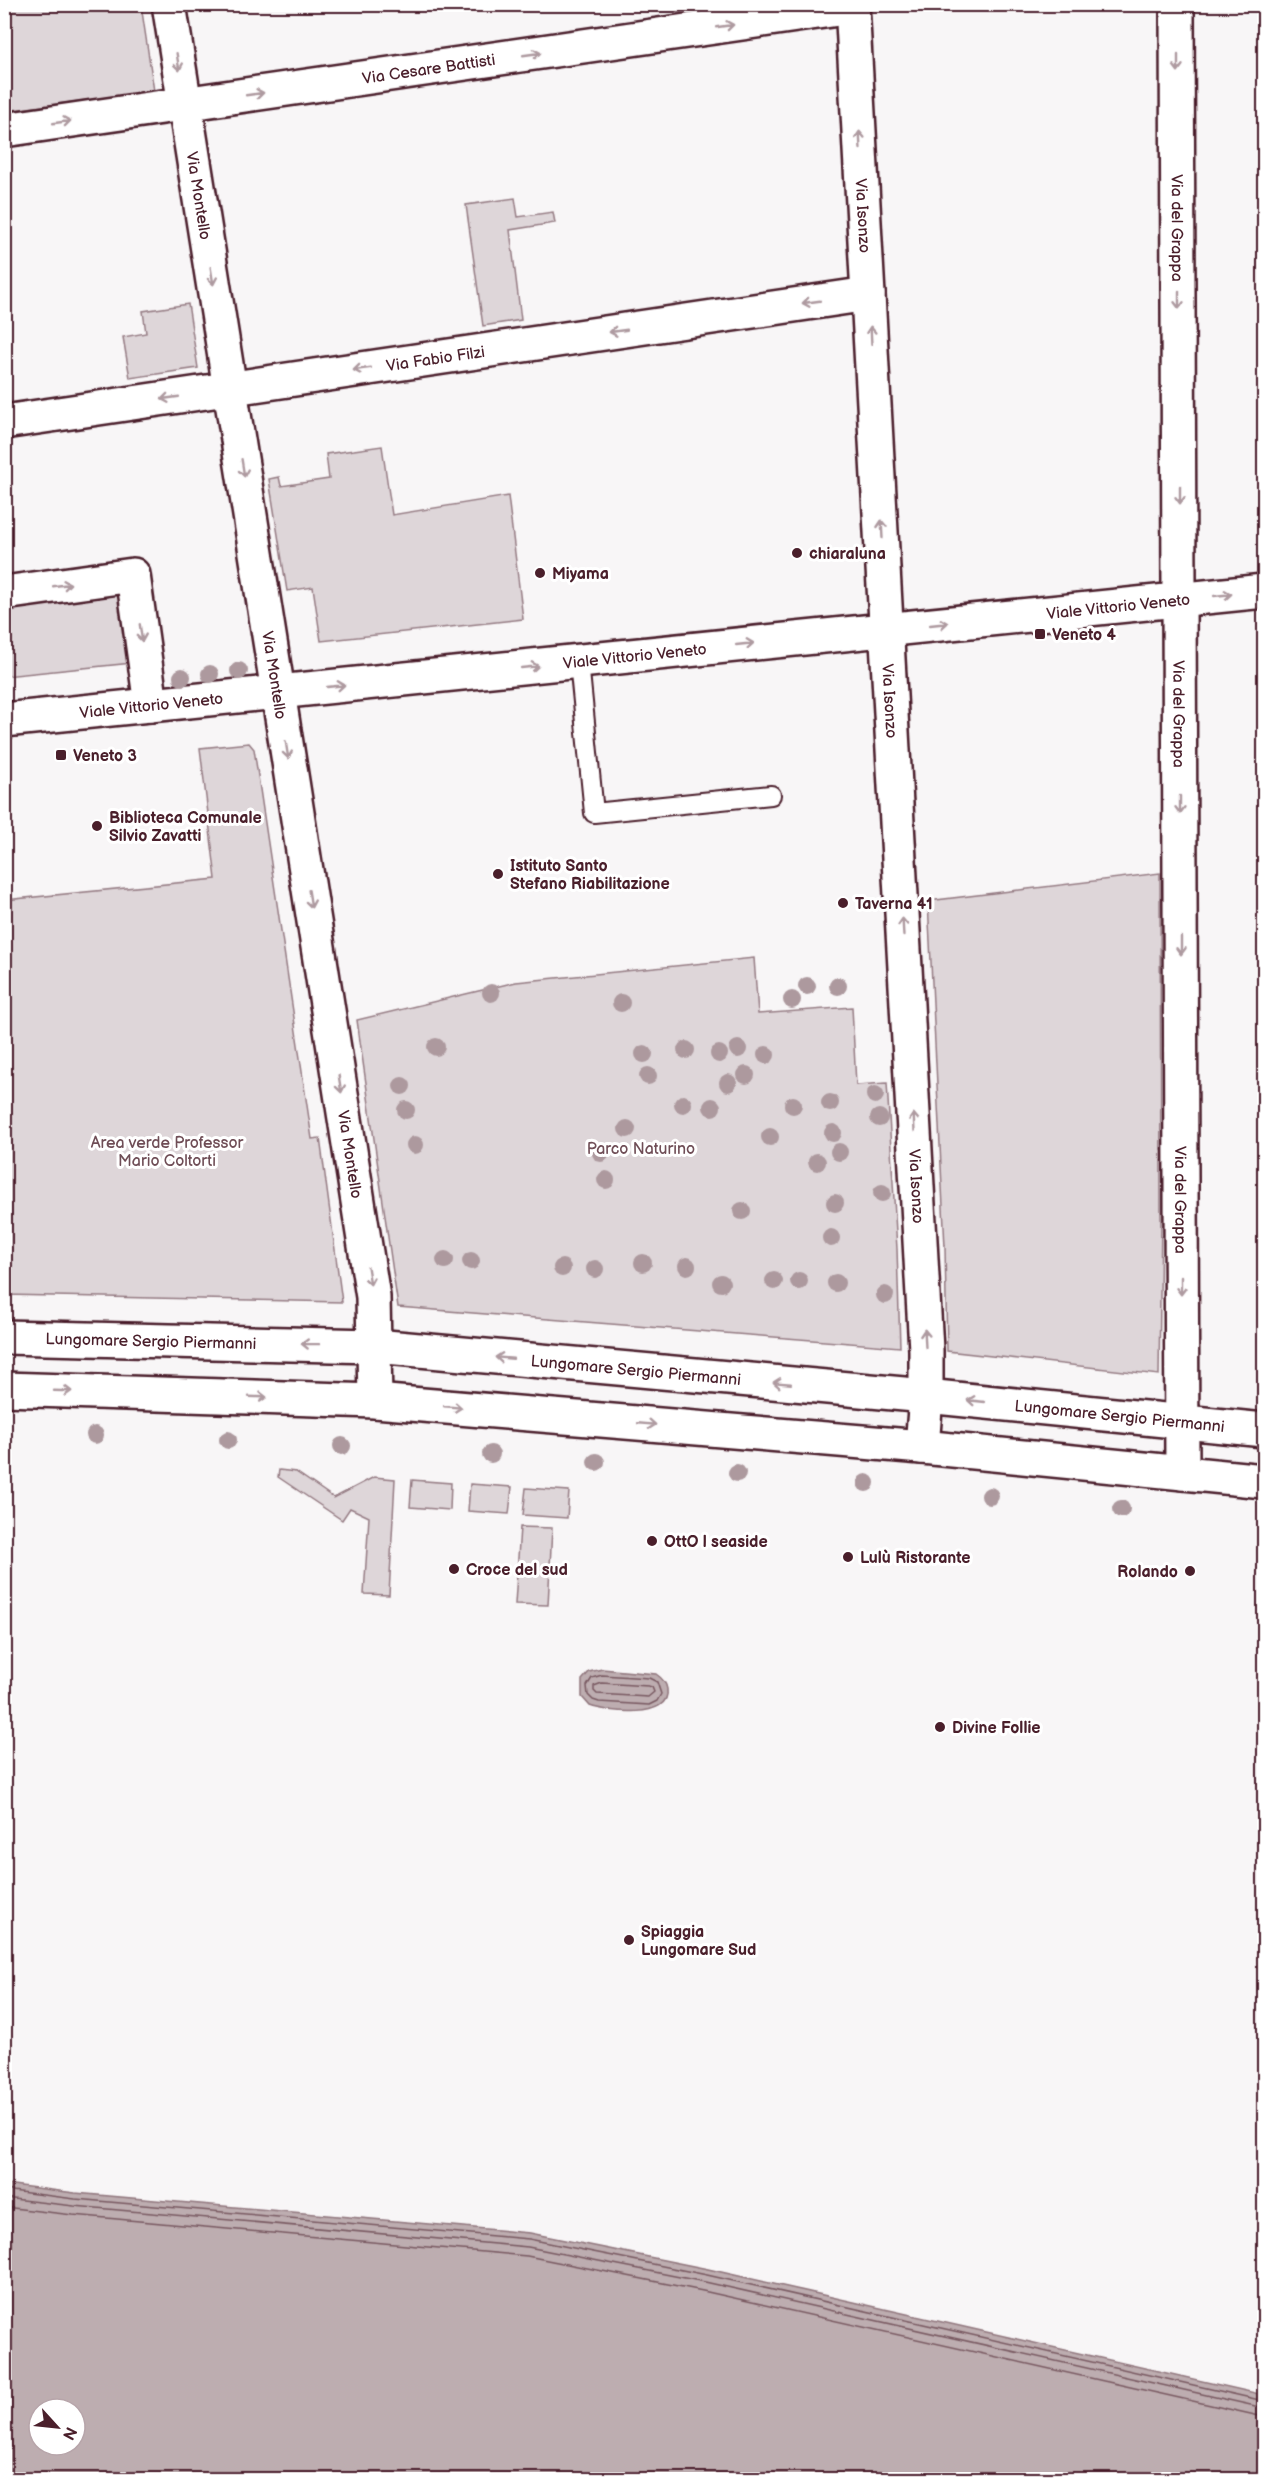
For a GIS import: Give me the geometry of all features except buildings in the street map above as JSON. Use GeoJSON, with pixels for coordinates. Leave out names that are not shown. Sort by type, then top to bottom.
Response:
{"type":"FeatureCollection","features":[{"type":"Feature","properties":{"kind":"street","name":"Via Montello"},"geometry":{"type":"LineString","coordinates":[[169,4],[373,1297],[375,1401]]}},
{"type":"Feature","properties":{"kind":"street","name":"Via del Grappa"},"geometry":{"type":"LineString","coordinates":[[1178,4],[1182,1473]]}},
{"type":"Feature","properties":{"kind":"street","name":"Via Cesare Battisti"},"geometry":{"type":"LineString","coordinates":[[4,130],[852,6]]}},
{"type":"Feature","properties":{"kind":"street","name":"Via Isonzo"},"geometry":{"type":"LineString","coordinates":[[852,6],[922,1282],[926,1396],[922,1447]]}},
{"type":"Feature","properties":{"kind":"street","name":"Via Fabio Filzi"},"geometry":{"type":"LineString","coordinates":[[4,422],[868,294]]}},
{"type":"Feature","properties":{"kind":"street"},"geometry":{"type":"LineString","coordinates":[[4,593],[133,575],[151,705]]}},
{"type":"Feature","properties":{"kind":"street","name":"Viale Vittorio Veneto"},"geometry":{"type":"LineString","coordinates":[[4,720],[1264,591]]}},
{"type":"Feature","properties":{"kind":"street","name":"Lungomare Sergio Piermanni"},"geometry":{"type":"LineString","coordinates":[[4,1337],[375,1346],[926,1396],[1264,1430]]}},
{"type":"Feature","properties":{"kind":"street"},"geometry":{"type":"LineString","coordinates":[[4,1389],[375,1401],[922,1447],[1264,1481]]}},
{"type":"Feature","properties":{"kind":"lane"},"geometry":{"type":"LineString","coordinates":[[579,662],[594,813],[771,795]]}},
{"type":"Feature","properties":{"kind":"green space"},"geometry":{"type":"Polygon","coordinates":[[[4,5],[141,5],[154,91],[5,111],[4,5]]]}},
{"type":"Feature","properties":{"kind":"green space"},"geometry":{"type":"Polygon","coordinates":[[[515,198],[518,217],[553,212],[555,223],[510,230],[521,320],[483,326],[466,205],[515,198]]]}},
{"type":"Feature","properties":{"kind":"green space"},"geometry":{"type":"Polygon","coordinates":[[[188,304],[198,368],[130,378],[123,337],[146,333],[143,311],[188,304]]]}},
{"type":"Feature","properties":{"kind":"green space"},"geometry":{"type":"Polygon","coordinates":[[[382,446],[392,515],[508,496],[523,619],[321,641],[313,587],[287,591],[269,479],[279,477],[281,486],[329,479],[326,454],[382,446]]]}},
{"type":"Feature","properties":{"kind":"green space"},"geometry":{"type":"Polygon","coordinates":[[[123,589],[132,663],[5,676],[4,604],[123,589]]]}},
{"type":"Feature","properties":{"kind":"green space","name":"Area verde Professor Mario Coltorti"},"geometry":{"type":"Polygon","coordinates":[[[249,743],[254,749],[312,1139],[320,1138],[342,1302],[5,1295],[5,900],[216,879],[200,748],[249,743]]]}},
{"type":"Feature","properties":{"kind":"green space"},"geometry":{"type":"Polygon","coordinates":[[[1160,873],[1159,1375],[947,1351],[945,1247],[928,901],[1160,873]]]}},
{"type":"Feature","properties":{"kind":"green space","name":"Parco Naturino"},"geometry":{"type":"Polygon","coordinates":[[[754,958],[758,1014],[852,1007],[856,1085],[887,1083],[897,1249],[900,1347],[398,1307],[357,1020],[516,982],[754,958]]]}},
{"type":"Feature","properties":{"kind":"green space"},"geometry":{"type":"Polygon","coordinates":[[[279,1470],[296,1472],[334,1498],[374,1477],[395,1479],[389,1595],[364,1594],[369,1517],[350,1508],[342,1520],[278,1477],[279,1470]]]}},
{"type":"Feature","properties":{"kind":"green space"},"geometry":{"type":"Polygon","coordinates":[[[412,1480],[451,1483],[450,1510],[410,1507],[412,1480]]]}},
{"type":"Feature","properties":{"kind":"green space"},"geometry":{"type":"Polygon","coordinates":[[[470,1484],[512,1487],[509,1514],[468,1511],[470,1484]]]}},
{"type":"Feature","properties":{"kind":"green space"},"geometry":{"type":"Polygon","coordinates":[[[526,1488],[569,1491],[567,1518],[523,1515],[526,1488]]]}},
{"type":"Feature","properties":{"kind":"green space"},"geometry":{"type":"Polygon","coordinates":[[[520,1527],[552,1528],[548,1605],[515,1604],[520,1527]]]}},
{"type":"Feature","properties":{"kind":"water"},"geometry":{"type":"Polygon","coordinates":[[[602,1669],[656,1674],[666,1684],[666,1699],[659,1706],[649,1710],[623,1711],[590,1706],[582,1697],[582,1680],[589,1672],[602,1669]]]}},
{"type":"Feature","properties":{"kind":"water"},"geometry":{"type":"Polygon","coordinates":[[[5,2184],[75,2193],[530,2233],[708,2269],[1264,2395],[1264,2479],[5,2479],[5,2184]]]}},
{"type":"Feature","properties":{"kind":"place","name":"chiaraluna"},"geometry":{"type":"Point","coordinates":[797,553]}},
{"type":"Feature","properties":{"kind":"place","name":"Miyama"},"geometry":{"type":"Point","coordinates":[540,573]}},
{"type":"Feature","properties":{"kind":"place","name":"Veneto 4"},"geometry":{"type":"Point","coordinates":[1040,634]}},
{"type":"Feature","properties":{"kind":"place","name":"Veneto 3"},"geometry":{"type":"Point","coordinates":[61,755]}},
{"type":"Feature","properties":{"kind":"place","name":"Biblioteca Comunale Silvio Zavatti"},"geometry":{"type":"Point","coordinates":[97,826]}},
{"type":"Feature","properties":{"kind":"place","name":"Istituto Santo Stefano Riabilitazione"},"geometry":{"type":"Point","coordinates":[498,874]}},
{"type":"Feature","properties":{"kind":"place","name":"Taverna 41"},"geometry":{"type":"Point","coordinates":[843,903]}},
{"type":"Feature","properties":{"kind":"place","name":"OttO | seaside"},"geometry":{"type":"Point","coordinates":[652,1541]}},
{"type":"Feature","properties":{"kind":"place","name":"Lulù Ristorante"},"geometry":{"type":"Point","coordinates":[848,1557]}},
{"type":"Feature","properties":{"kind":"place","name":"Croce del sud"},"geometry":{"type":"Point","coordinates":[454,1569]}},
{"type":"Feature","properties":{"kind":"place","name":"Rolando"},"geometry":{"type":"Point","coordinates":[1190,1571]}},
{"type":"Feature","properties":{"kind":"place","name":"Divine Follie"},"geometry":{"type":"Point","coordinates":[940,1727]}},
{"type":"Feature","properties":{"kind":"place","name":"Spiaggia Lungomare Sud"},"geometry":{"type":"Point","coordinates":[629,1940]}}]}
